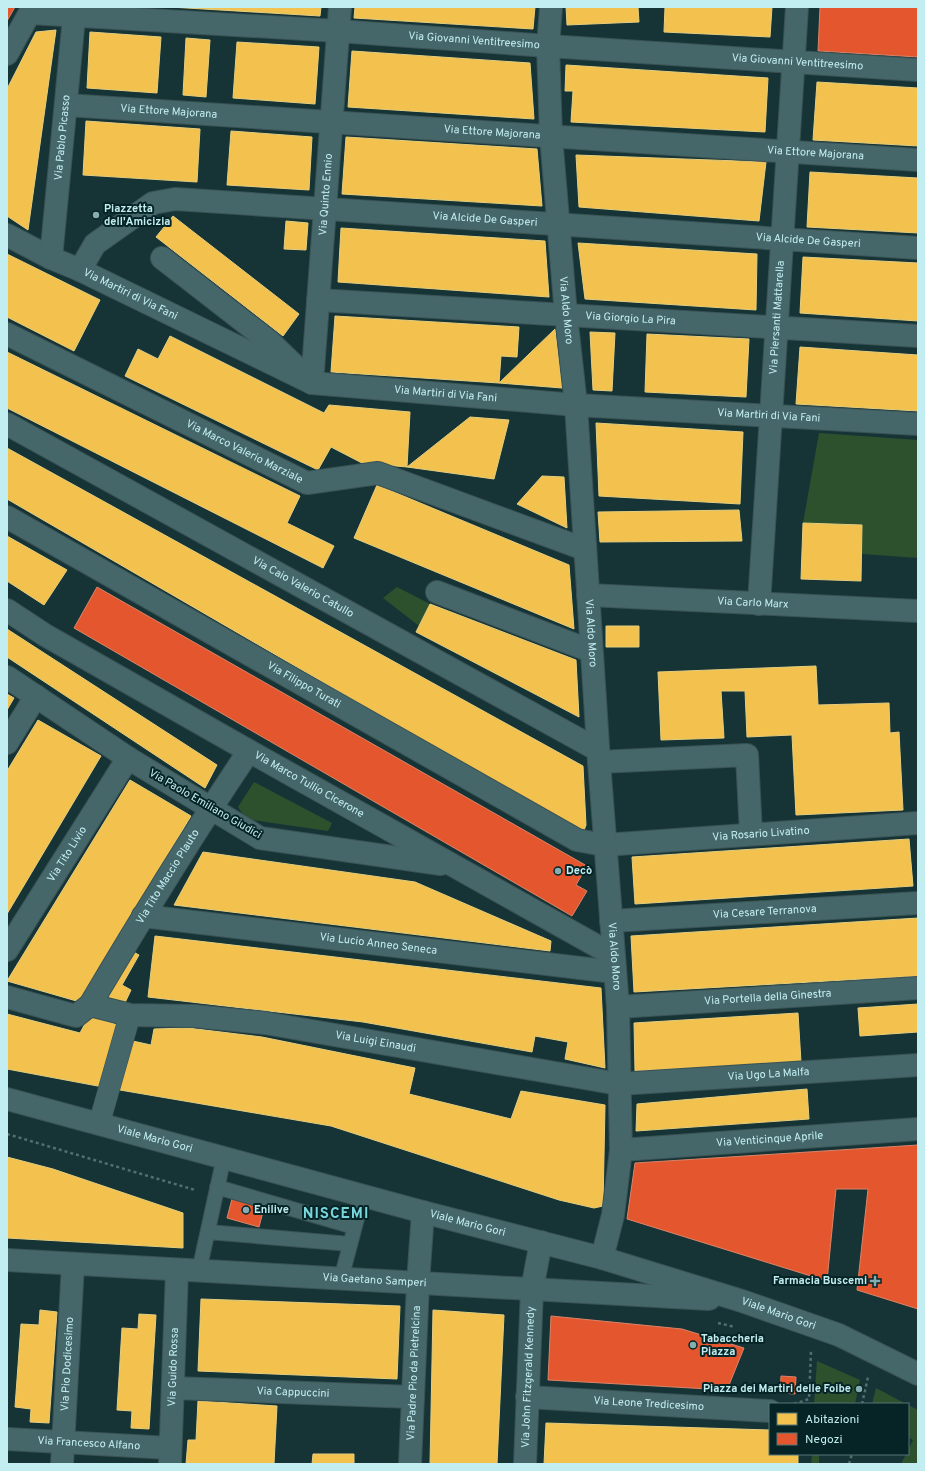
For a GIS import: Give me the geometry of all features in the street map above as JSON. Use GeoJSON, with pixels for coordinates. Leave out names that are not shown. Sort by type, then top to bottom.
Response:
{"type":"FeatureCollection","features":[{"type":"Feature","properties":{"kind":"street","name":"Via Quinto Ennio"},"geometry":{"type":"LineString","coordinates":[[312,383],[340,7]]}},
{"type":"Feature","properties":{"kind":"street","name":"Via Aldo Moro"},"geometry":{"type":"LineString","coordinates":[[551,7],[548,46],[551,136],[566,315],[576,406],[604,845],[618,1008],[621,1150],[613,1215],[602,1258]]}},
{"type":"Feature","properties":{"kind":"street","name":"Via Piersanti Mattarella"},"geometry":{"type":"LineString","coordinates":[[760,604],[797,7]]}},
{"type":"Feature","properties":{"kind":"street","name":"Via Giovanni Ventitreesimo"},"geometry":{"type":"LineString","coordinates":[[31,10],[918,70]]}},
{"type":"Feature","properties":{"kind":"street"},"geometry":{"type":"LineString","coordinates":[[7,54],[31,10]]}},
{"type":"Feature","properties":{"kind":"street","name":"Via Pablo Picasso"},"geometry":{"type":"LineString","coordinates":[[51,258],[75,12]]}},
{"type":"Feature","properties":{"kind":"street","name":"Via Ettore Majorana"},"geometry":{"type":"LineString","coordinates":[[66,105],[918,160]]}},
{"type":"Feature","properties":{"kind":"street","name":"Via Alcide De Gasperi"},"geometry":{"type":"LineString","coordinates":[[80,270],[95,244],[153,203],[175,199],[918,248]]}},
{"type":"Feature","properties":{"kind":"street","name":"Via Martiri di Via Fani"},"geometry":{"type":"LineString","coordinates":[[7,235],[51,258],[80,270],[312,383],[576,406],[918,424]]}},
{"type":"Feature","properties":{"kind":"street"},"geometry":{"type":"LineString","coordinates":[[162,258],[270,342],[312,383]]}},
{"type":"Feature","properties":{"kind":"street","name":"Via Giorgio La Pira"},"geometry":{"type":"LineString","coordinates":[[318,300],[918,336]]}},
{"type":"Feature","properties":{"kind":"street","name":"Via Marco Valerio Marziale"},"geometry":{"type":"LineString","coordinates":[[7,334],[307,483],[378,473],[584,549]]}},
{"type":"Feature","properties":{"kind":"street","name":"Via Caio Valerio Catullo"},"geometry":{"type":"LineString","coordinates":[[7,424],[598,756]]}},
{"type":"Feature","properties":{"kind":"street","name":"Via Filippo Turati"},"geometry":{"type":"LineString","coordinates":[[7,517],[577,840],[604,845]]}},
{"type":"Feature","properties":{"kind":"street"},"geometry":{"type":"LineString","coordinates":[[436,592],[591,651]]}},
{"type":"Feature","properties":{"kind":"street","name":"Via Carlo Marx"},"geometry":{"type":"LineString","coordinates":[[588,595],[918,611]]}},
{"type":"Feature","properties":{"kind":"street","name":"Via Marco Tullio Cicerone"},"geometry":{"type":"LineString","coordinates":[[7,610],[45,635],[454,866],[614,964]]}},
{"type":"Feature","properties":{"kind":"street","name":"Via Paolo Emiliano Giudici"},"geometry":{"type":"LineString","coordinates":[[7,677],[128,758],[260,838],[454,866]]}},
{"type":"Feature","properties":{"kind":"street"},"geometry":{"type":"LineString","coordinates":[[7,743],[36,696]]}},
{"type":"Feature","properties":{"kind":"street","name":"Via Tito Maccio Plauto"},"geometry":{"type":"LineString","coordinates":[[90,1005],[143,916],[210,809],[249,751]]}},
{"type":"Feature","properties":{"kind":"street"},"geometry":{"type":"LineString","coordinates":[[598,756],[747,755],[750,834]]}},
{"type":"Feature","properties":{"kind":"street","name":"Via Tito Livio"},"geometry":{"type":"LineString","coordinates":[[7,950],[128,758]]}},
{"type":"Feature","properties":{"kind":"street","name":"Via Rosario Livatino"},"geometry":{"type":"LineString","coordinates":[[604,845],[918,823]]}},
{"type":"Feature","properties":{"kind":"street","name":"Via Cesare Terranova"},"geometry":{"type":"LineString","coordinates":[[611,920],[918,903]]}},
{"type":"Feature","properties":{"kind":"street","name":"Via Lucio Anneo Seneca"},"geometry":{"type":"LineString","coordinates":[[143,916],[614,964]]}},
{"type":"Feature","properties":{"kind":"street","name":"Via Portella della Ginestra"},"geometry":{"type":"LineString","coordinates":[[618,1008],[918,988]]}},
{"type":"Feature","properties":{"kind":"street"},"geometry":{"type":"LineString","coordinates":[[7,997],[76,1016],[90,1005]]}},
{"type":"Feature","properties":{"kind":"street","name":"Via Luigi Einaudi"},"geometry":{"type":"LineString","coordinates":[[90,1005],[130,1015],[194,1016],[265,1023],[619,1084]]}},
{"type":"Feature","properties":{"kind":"street"},"geometry":{"type":"LineString","coordinates":[[99,1124],[130,1015]]}},
{"type":"Feature","properties":{"kind":"street","name":"Via Ugo La Malfa"},"geometry":{"type":"LineString","coordinates":[[619,1084],[918,1065]]}},
{"type":"Feature","properties":{"kind":"street","name":"Viale Mario Gori"},"geometry":{"type":"LineString","coordinates":[[7,1099],[363,1196],[602,1258],[742,1301],[840,1335],[918,1374]]}},
{"type":"Feature","properties":{"kind":"street","name":"Via Venticinque Aprile"},"geometry":{"type":"LineString","coordinates":[[621,1150],[918,1129]]}},
{"type":"Feature","properties":{"kind":"street","name":"Via Padre Pio da Pietrelcina"},"geometry":{"type":"LineString","coordinates":[[410,1464],[412,1397],[423,1212]]}},
{"type":"Feature","properties":{"kind":"street","name":"Via John Fitzgerald Kennedy"},"geometry":{"type":"LineString","coordinates":[[525,1464],[532,1289],[541,1242]]}},
{"type":"Feature","properties":{"kind":"street","name":"Via Gaetano Samperi"},"geometry":{"type":"LineString","coordinates":[[7,1260],[742,1301]]}},
{"type":"Feature","properties":{"kind":"street","name":"Via Pio Dodicesimo"},"geometry":{"type":"LineString","coordinates":[[62,1464],[73,1264]]}},
{"type":"Feature","properties":{"kind":"street","name":"Via Guido Rossa"},"geometry":{"type":"LineString","coordinates":[[170,1456],[177,1270]]}},
{"type":"Feature","properties":{"kind":"street","name":"Via Cappuccini"},"geometry":{"type":"LineString","coordinates":[[173,1388],[412,1397]]}},
{"type":"Feature","properties":{"kind":"street","name":"Via Leone Tredicesimo"},"geometry":{"type":"LineString","coordinates":[[527,1397],[769,1411]]}},
{"type":"Feature","properties":{"kind":"street","name":"Via Francesco Alfano"},"geometry":{"type":"LineString","coordinates":[[7,1439],[63,1442],[170,1456]]}},
{"type":"Feature","properties":{"kind":"lane"},"geometry":{"type":"LineString","coordinates":[[199,1271],[224,1157]]}},
{"type":"Feature","properties":{"kind":"lane"},"geometry":{"type":"LineString","coordinates":[[216,1191],[354,1227]]}},
{"type":"Feature","properties":{"kind":"lane"},"geometry":{"type":"LineString","coordinates":[[342,1279],[363,1196]]}},
{"type":"Feature","properties":{"kind":"lane"},"geometry":{"type":"LineString","coordinates":[[208,1232],[350,1244]]}},
{"type":"Feature","properties":{"kind":"path"},"geometry":{"type":"LineString","coordinates":[[7,1134],[216,1191]]}},
{"type":"Feature","properties":{"kind":"path"},"geometry":{"type":"LineString","coordinates":[[714,1322],[736,1328]]}},
{"type":"Feature","properties":{"kind":"path"},"geometry":{"type":"LineString","coordinates":[[797,1403],[809,1399],[811,1347],[817,1351]]}},
{"type":"Feature","properties":{"kind":"path"},"geometry":{"type":"LineString","coordinates":[[862,1374],[868,1378]]}},
{"type":"Feature","properties":{"kind":"green space"},"geometry":{"type":"Polygon","coordinates":[[[819,433],[918,440],[918,558],[862,554],[862,525],[803,523],[819,433]]]}},
{"type":"Feature","properties":{"kind":"green space"},"geometry":{"type":"Polygon","coordinates":[[[397,587],[430,604],[419,626],[383,598],[397,587]]]}},
{"type":"Feature","properties":{"kind":"green space"},"geometry":{"type":"Polygon","coordinates":[[[254,782],[332,823],[328,831],[252,820],[242,813],[238,807],[254,782]]]}},
{"type":"Feature","properties":{"kind":"green space"},"geometry":{"type":"Polygon","coordinates":[[[817,1361],[860,1380],[855,1403],[814,1403],[817,1361]]]}},
{"type":"Feature","properties":{"kind":"green space"},"geometry":{"type":"Polygon","coordinates":[[[876,1388],[904,1403],[872,1403],[876,1388]]]}},
{"type":"Feature","properties":{"kind":"green space"},"geometry":{"type":"Polygon","coordinates":[[[909,1406],[918,1410],[918,1464],[901,1464],[906,1455],[909,1455],[909,1448],[913,1440],[909,1438],[909,1406]]]}},
{"type":"Feature","properties":{"kind":"green space"},"geometry":{"type":"Polygon","coordinates":[[[812,1455],[819,1455],[819,1464],[811,1464],[812,1455]]]}},
{"type":"Feature","properties":{"kind":"building: Abitazioni"},"geometry":{"type":"Polygon","coordinates":[[[170,7],[321,7],[320,16],[170,7]]]}},
{"type":"Feature","properties":{"kind":"building: Abitazioni"},"geometry":{"type":"Polygon","coordinates":[[[355,7],[535,7],[533,29],[354,18],[355,7]]]}},
{"type":"Feature","properties":{"kind":"building: Abitazioni"},"geometry":{"type":"Polygon","coordinates":[[[566,7],[638,7],[639,22],[567,25],[566,7]]]}},
{"type":"Feature","properties":{"kind":"building: Abitazioni"},"geometry":{"type":"Polygon","coordinates":[[[665,7],[772,7],[770,37],[664,32],[665,7]]]}},
{"type":"Feature","properties":{"kind":"building: Abitazioni"},"geometry":{"type":"Polygon","coordinates":[[[56,30],[28,230],[7,216],[7,89],[36,32],[56,30]]]}},
{"type":"Feature","properties":{"kind":"building: Abitazioni"},"geometry":{"type":"Polygon","coordinates":[[[90,32],[161,37],[157,93],[87,88],[90,32]]]}},
{"type":"Feature","properties":{"kind":"building: Abitazioni"},"geometry":{"type":"Polygon","coordinates":[[[186,38],[210,40],[206,97],[183,95],[186,38]]]}},
{"type":"Feature","properties":{"kind":"building: Abitazioni"},"geometry":{"type":"Polygon","coordinates":[[[237,42],[319,47],[315,104],[233,98],[237,42]]]}},
{"type":"Feature","properties":{"kind":"building: Abitazioni"},"geometry":{"type":"Polygon","coordinates":[[[352,51],[530,63],[534,119],[348,107],[352,51]]]}},
{"type":"Feature","properties":{"kind":"building: Abitazioni"},"geometry":{"type":"Polygon","coordinates":[[[566,65],[768,78],[765,132],[571,122],[573,91],[565,91],[566,65]]]}},
{"type":"Feature","properties":{"kind":"building: Abitazioni"},"geometry":{"type":"Polygon","coordinates":[[[817,82],[918,88],[918,146],[813,140],[817,82]]]}},
{"type":"Feature","properties":{"kind":"building: Abitazioni"},"geometry":{"type":"Polygon","coordinates":[[[86,121],[200,129],[197,182],[83,175],[86,121]]]}},
{"type":"Feature","properties":{"kind":"building: Abitazioni"},"geometry":{"type":"Polygon","coordinates":[[[231,131],[312,137],[309,190],[227,185],[231,131]]]}},
{"type":"Feature","properties":{"kind":"building: Abitazioni"},"geometry":{"type":"Polygon","coordinates":[[[346,137],[537,149],[542,206],[342,194],[346,137]]]}},
{"type":"Feature","properties":{"kind":"building: Abitazioni"},"geometry":{"type":"Polygon","coordinates":[[[576,155],[766,162],[759,221],[579,207],[576,155]]]}},
{"type":"Feature","properties":{"kind":"building: Abitazioni"},"geometry":{"type":"Polygon","coordinates":[[[810,172],[918,178],[918,233],[807,227],[810,172]]]}},
{"type":"Feature","properties":{"kind":"building: Abitazioni"},"geometry":{"type":"Polygon","coordinates":[[[173,216],[299,314],[283,336],[156,237],[173,216]]]}},
{"type":"Feature","properties":{"kind":"building: Abitazioni"},"geometry":{"type":"Polygon","coordinates":[[[286,221],[308,223],[306,250],[284,249],[286,221]]]}},
{"type":"Feature","properties":{"kind":"building: Abitazioni"},"geometry":{"type":"Polygon","coordinates":[[[341,228],[545,241],[549,297],[338,282],[341,228]]]}},
{"type":"Feature","properties":{"kind":"building: Abitazioni"},"geometry":{"type":"Polygon","coordinates":[[[578,243],[757,254],[756,310],[585,299],[578,243]]]}},
{"type":"Feature","properties":{"kind":"building: Abitazioni"},"geometry":{"type":"Polygon","coordinates":[[[7,254],[100,300],[74,351],[7,317],[7,254]]]}},
{"type":"Feature","properties":{"kind":"building: Abitazioni"},"geometry":{"type":"Polygon","coordinates":[[[803,257],[918,263],[918,321],[800,313],[803,257]]]}},
{"type":"Feature","properties":{"kind":"building: Abitazioni"},"geometry":{"type":"Polygon","coordinates":[[[335,316],[519,327],[517,357],[501,356],[499,383],[331,372],[335,316]]]}},
{"type":"Feature","properties":{"kind":"building: Abitazioni"},"geometry":{"type":"Polygon","coordinates":[[[555,329],[562,388],[499,383],[555,329]]]}},
{"type":"Feature","properties":{"kind":"building: Abitazioni"},"geometry":{"type":"Polygon","coordinates":[[[590,332],[615,333],[612,391],[593,390],[590,332]]]}},
{"type":"Feature","properties":{"kind":"building: Abitazioni"},"geometry":{"type":"Polygon","coordinates":[[[647,334],[749,339],[746,397],[645,392],[647,334]]]}},
{"type":"Feature","properties":{"kind":"building: Abitazioni"},"geometry":{"type":"Polygon","coordinates":[[[170,336],[324,413],[329,405],[410,412],[407,467],[362,463],[331,447],[318,470],[125,376],[138,349],[158,359],[170,336]]]}},
{"type":"Feature","properties":{"kind":"building: Abitazioni"},"geometry":{"type":"Polygon","coordinates":[[[800,347],[918,355],[918,411],[796,404],[800,347]]]}},
{"type":"Feature","properties":{"kind":"building: Abitazioni"},"geometry":{"type":"Polygon","coordinates":[[[7,352],[300,496],[287,523],[334,546],[323,568],[7,408],[7,352]]]}},
{"type":"Feature","properties":{"kind":"building: Abitazioni"},"geometry":{"type":"Polygon","coordinates":[[[470,417],[509,420],[494,479],[407,467],[470,417]]]}},
{"type":"Feature","properties":{"kind":"building: Abitazioni"},"geometry":{"type":"Polygon","coordinates":[[[596,423],[743,432],[740,504],[599,496],[596,423]]]}},
{"type":"Feature","properties":{"kind":"building: Abitazioni"},"geometry":{"type":"Polygon","coordinates":[[[7,448],[583,766],[586,825],[583,833],[7,499],[7,448]]]}},
{"type":"Feature","properties":{"kind":"building: Abitazioni"},"geometry":{"type":"Polygon","coordinates":[[[542,476],[564,477],[567,528],[517,504],[542,476]]]}},
{"type":"Feature","properties":{"kind":"building: Abitazioni"},"geometry":{"type":"Polygon","coordinates":[[[377,485],[569,565],[574,629],[354,538],[377,485]]]}},
{"type":"Feature","properties":{"kind":"building: Abitazioni"},"geometry":{"type":"Polygon","coordinates":[[[739,510],[742,541],[600,542],[598,512],[739,510]]]}},
{"type":"Feature","properties":{"kind":"building: Abitazioni"},"geometry":{"type":"Polygon","coordinates":[[[803,523],[862,525],[861,581],[801,579],[803,523]]]}},
{"type":"Feature","properties":{"kind":"building: Abitazioni"},"geometry":{"type":"Polygon","coordinates":[[[7,536],[67,570],[44,605],[7,581],[7,536]]]}},
{"type":"Feature","properties":{"kind":"building: Abitazioni"},"geometry":{"type":"Polygon","coordinates":[[[430,604],[576,660],[579,717],[416,632],[430,604]]]}},
{"type":"Feature","properties":{"kind":"building: Abitazioni"},"geometry":{"type":"Polygon","coordinates":[[[606,626],[639,626],[639,647],[606,647],[606,626]]]}},
{"type":"Feature","properties":{"kind":"building: Abitazioni"},"geometry":{"type":"Polygon","coordinates":[[[7,629],[217,765],[205,788],[7,657],[7,629]]]}},
{"type":"Feature","properties":{"kind":"building: Abitazioni"},"geometry":{"type":"Polygon","coordinates":[[[816,666],[818,705],[889,703],[890,733],[899,732],[903,810],[796,815],[792,735],[747,737],[745,691],[721,691],[724,738],[661,740],[658,672],[816,666]]]}},
{"type":"Feature","properties":{"kind":"building: Abitazioni"},"geometry":{"type":"Polygon","coordinates":[[[7,694],[14,698],[7,710],[7,694]]]}},
{"type":"Feature","properties":{"kind":"building: Abitazioni"},"geometry":{"type":"Polygon","coordinates":[[[38,720],[101,756],[7,914],[7,771],[38,720]]]}},
{"type":"Feature","properties":{"kind":"building: Abitazioni"},"geometry":{"type":"Polygon","coordinates":[[[130,780],[191,816],[80,1002],[7,981],[130,780]]]}},
{"type":"Feature","properties":{"kind":"building: Abitazioni"},"geometry":{"type":"Polygon","coordinates":[[[909,839],[913,886],[635,904],[632,857],[909,839]]]}},
{"type":"Feature","properties":{"kind":"building: Abitazioni"},"geometry":{"type":"Polygon","coordinates":[[[203,852],[415,882],[551,941],[550,951],[174,905],[203,852]]]}},
{"type":"Feature","properties":{"kind":"building: Abitazioni"},"geometry":{"type":"Polygon","coordinates":[[[918,918],[918,976],[634,992],[631,936],[918,918]]]}},
{"type":"Feature","properties":{"kind":"building: Abitazioni"},"geometry":{"type":"Polygon","coordinates":[[[155,936],[601,988],[605,1068],[565,1059],[568,1042],[535,1036],[532,1052],[363,1022],[148,997],[155,936]]]}},
{"type":"Feature","properties":{"kind":"building: Abitazioni"},"geometry":{"type":"Polygon","coordinates":[[[130,950],[139,955],[122,985],[131,990],[123,1007],[105,997],[130,950]]]}},
{"type":"Feature","properties":{"kind":"building: Abitazioni"},"geometry":{"type":"Polygon","coordinates":[[[918,1004],[918,1032],[860,1036],[858,1008],[918,1004]]]}},
{"type":"Feature","properties":{"kind":"building: Abitazioni"},"geometry":{"type":"Polygon","coordinates":[[[798,1013],[801,1062],[635,1071],[634,1023],[798,1013]]]}},
{"type":"Feature","properties":{"kind":"building: Abitazioni"},"geometry":{"type":"Polygon","coordinates":[[[7,1014],[80,1033],[89,1016],[121,1026],[103,1087],[7,1069],[7,1014]]]}},
{"type":"Feature","properties":{"kind":"building: Abitazioni"},"geometry":{"type":"Polygon","coordinates":[[[188,1028],[262,1037],[415,1068],[409,1094],[511,1119],[521,1091],[605,1105],[603,1206],[594,1208],[559,1200],[331,1126],[114,1089],[128,1040],[151,1045],[154,1029],[188,1028]]]}},
{"type":"Feature","properties":{"kind":"building: Abitazioni"},"geometry":{"type":"Polygon","coordinates":[[[807,1089],[809,1119],[636,1131],[637,1104],[807,1089]]]}},
{"type":"Feature","properties":{"kind":"building: Abitazioni"},"geometry":{"type":"Polygon","coordinates":[[[7,1157],[53,1169],[183,1213],[183,1248],[7,1238],[7,1157]]]}},
{"type":"Feature","properties":{"kind":"building: Abitazioni"},"geometry":{"type":"Polygon","coordinates":[[[201,1299],[400,1306],[397,1379],[198,1371],[201,1299]]]}},
{"type":"Feature","properties":{"kind":"building: Abitazioni"},"geometry":{"type":"Polygon","coordinates":[[[40,1310],[57,1312],[49,1423],[30,1422],[31,1409],[15,1407],[21,1324],[39,1325],[40,1310]]]}},
{"type":"Feature","properties":{"kind":"building: Abitazioni"},"geometry":{"type":"Polygon","coordinates":[[[433,1310],[504,1315],[497,1464],[430,1464],[433,1310]]]}},
{"type":"Feature","properties":{"kind":"building: Abitazioni"},"geometry":{"type":"Polygon","coordinates":[[[139,1314],[156,1315],[149,1429],[131,1428],[132,1411],[117,1410],[122,1328],[138,1329],[139,1314]]]}},
{"type":"Feature","properties":{"kind":"building: Abitazioni"},"geometry":{"type":"Polygon","coordinates":[[[198,1401],[277,1406],[274,1464],[186,1464],[188,1440],[196,1440],[198,1401]]]}},
{"type":"Feature","properties":{"kind":"building: Abitazioni"},"geometry":{"type":"Polygon","coordinates":[[[546,1423],[769,1430],[769,1455],[798,1455],[798,1464],[544,1464],[546,1423]]]}},
{"type":"Feature","properties":{"kind":"building: Abitazioni"},"geometry":{"type":"Polygon","coordinates":[[[313,1454],[354,1454],[354,1464],[312,1464],[313,1454]]]}},
{"type":"Feature","properties":{"kind":"building: Negozi"},"geometry":{"type":"Polygon","coordinates":[[[7,7],[15,7],[7,21],[7,7]]]}},
{"type":"Feature","properties":{"kind":"building: Negozi"},"geometry":{"type":"Polygon","coordinates":[[[820,7],[918,7],[918,57],[818,51],[820,7]]]}},
{"type":"Feature","properties":{"kind":"building: Negozi"},"geometry":{"type":"Polygon","coordinates":[[[97,587],[587,866],[576,885],[587,891],[572,916],[74,628],[97,587]]]}},
{"type":"Feature","properties":{"kind":"building: Negozi"},"geometry":{"type":"Polygon","coordinates":[[[918,1145],[918,1309],[857,1290],[868,1189],[836,1189],[827,1281],[627,1219],[635,1163],[918,1145]]]}},
{"type":"Feature","properties":{"kind":"building: Negozi"},"geometry":{"type":"Polygon","coordinates":[[[234,1191],[266,1200],[259,1227],[227,1218],[234,1191]]]}},
{"type":"Feature","properties":{"kind":"building: Negozi"},"geometry":{"type":"Polygon","coordinates":[[[551,1316],[682,1329],[744,1348],[727,1390],[548,1380],[551,1316]]]}},
{"type":"Feature","properties":{"kind":"building: Negozi"},"geometry":{"type":"Polygon","coordinates":[[[781,1376],[796,1377],[795,1394],[780,1393],[781,1376]]]}},
{"type":"Feature","properties":{"kind":"place","name":"Piazzetta dell'Amicizia"},"geometry":{"type":"Point","coordinates":[96,215]}},
{"type":"Feature","properties":{"kind":"place","name":"Decò"},"geometry":{"type":"Point","coordinates":[558,871]}},
{"type":"Feature","properties":{"kind":"place","name":"Enilive"},"geometry":{"type":"Point","coordinates":[246,1210]}},
{"type":"Feature","properties":{"kind":"place","name":"Farmacia Buscemi"},"geometry":{"type":"Point","coordinates":[875,1281]}},
{"type":"Feature","properties":{"kind":"place","name":"Tabaccheria Piazza"},"geometry":{"type":"Point","coordinates":[693,1345]}},
{"type":"Feature","properties":{"kind":"place","name":"Piazza dei Martiri delle Foibe"},"geometry":{"type":"Point","coordinates":[859,1389]}},
{"type":"Feature","properties":{"kind":"district","name":"NISCEMI"},"geometry":{"type":"Point","coordinates":[336,1214]}}]}
